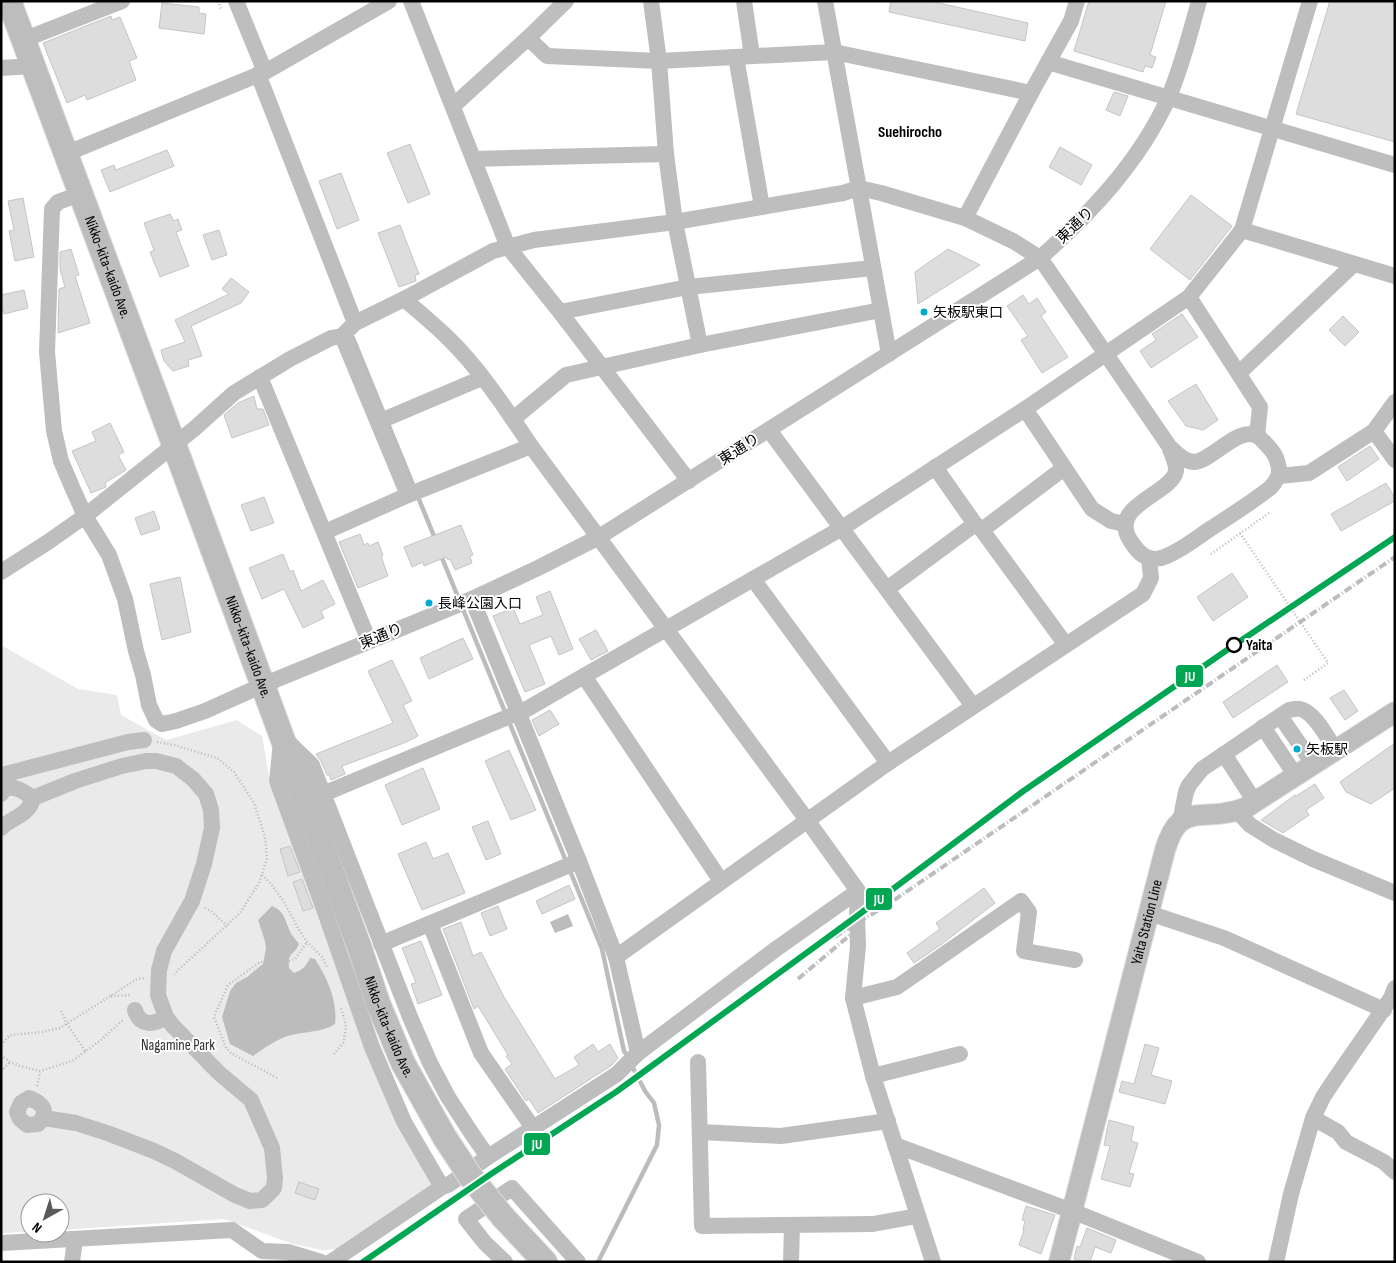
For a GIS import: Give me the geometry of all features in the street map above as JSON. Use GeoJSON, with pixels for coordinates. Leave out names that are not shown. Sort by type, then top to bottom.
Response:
{"type":"FeatureCollection","features":[{"type":"Feature","properties":{"kind":"highway","name":"Nikko-kita-kaido Ave."},"geometry":{"type":"LineString","coordinates":[[9,1],[282,735],[378,1003],[404,1063],[445,1138],[470,1176],[503,1217],[545,1262]]}},
{"type":"Feature","properties":{"kind":"main road"},"geometry":{"type":"LineString","coordinates":[[1180,822],[1200,815],[1237,811],[1255,802],[1395,712]]}},
{"type":"Feature","properties":{"kind":"main road","name":"Yaita Station Line"},"geometry":{"type":"LineString","coordinates":[[1059,1262],[1169,839],[1180,822]]}},
{"type":"Feature","properties":{"kind":"street"},"geometry":{"type":"LineString","coordinates":[[23,40],[122,1]]}},
{"type":"Feature","properties":{"kind":"street"},"geometry":{"type":"LineString","coordinates":[[236,1],[261,73],[355,323]]}},
{"type":"Feature","properties":{"kind":"street"},"geometry":{"type":"LineString","coordinates":[[65,154],[261,73],[389,1]]}},
{"type":"Feature","properties":{"kind":"street"},"geometry":{"type":"LineString","coordinates":[[411,1],[508,247],[689,481]]}},
{"type":"Feature","properties":{"kind":"street"},"geometry":{"type":"LineString","coordinates":[[453,106],[566,1]]}},
{"type":"Feature","properties":{"kind":"street"},"geometry":{"type":"LineString","coordinates":[[651,1],[659,61],[666,154],[675,222],[700,344]]}},
{"type":"Feature","properties":{"kind":"street"},"geometry":{"type":"LineString","coordinates":[[744,1],[744,57],[762,207]]}},
{"type":"Feature","properties":{"kind":"street"},"geometry":{"type":"LineString","coordinates":[[825,1],[889,354]]}},
{"type":"Feature","properties":{"kind":"street"},"geometry":{"type":"LineString","coordinates":[[965,218],[1071,21],[1077,1]]}},
{"type":"Feature","properties":{"kind":"street","name":"東通り"},"geometry":{"type":"LineString","coordinates":[[85,516],[109,555],[125,599],[149,705],[156,720],[162,724],[204,711],[472,599],[599,537],[1040,258],[1070,231],[1112,187],[1145,142],[1168,98],[1200,1]]}},
{"type":"Feature","properties":{"kind":"street"},"geometry":{"type":"LineString","coordinates":[[323,794],[527,709],[753,580],[842,528],[1025,409],[1189,297],[1242,230],[1310,1]]}},
{"type":"Feature","properties":{"kind":"street"},"geometry":{"type":"LineString","coordinates":[[528,38],[547,56],[659,61],[834,52],[1031,93]]}},
{"type":"Feature","properties":{"kind":"street"},"geometry":{"type":"LineString","coordinates":[[1048,62],[1395,165]]}},
{"type":"Feature","properties":{"kind":"street"},"geometry":{"type":"LineString","coordinates":[[1,68],[33,66]]}},
{"type":"Feature","properties":{"kind":"street"},"geometry":{"type":"LineString","coordinates":[[474,159],[666,154]]}},
{"type":"Feature","properties":{"kind":"street"},"geometry":{"type":"LineString","coordinates":[[1,572],[85,516],[174,445],[234,393],[290,359],[331,338],[342,336],[355,323],[493,251],[534,240],[675,222],[843,193],[859,188],[965,218],[1040,258],[1169,446],[1178,456],[1194,462],[1234,439],[1251,434],[1257,436],[1276,456],[1280,468],[1279,476],[1264,493],[1181,549],[1162,558],[1149,558],[1137,552],[1127,535],[1125,524],[1131,511],[1137,505],[1172,479],[1176,471],[1169,446]]}},
{"type":"Feature","properties":{"kind":"street"},"geometry":{"type":"LineString","coordinates":[[80,194],[58,202],[52,209],[47,352],[56,438],[61,461],[85,516]]}},
{"type":"Feature","properties":{"kind":"street"},"geometry":{"type":"LineString","coordinates":[[1242,230],[1395,276]]}},
{"type":"Feature","properties":{"kind":"street"},"geometry":{"type":"LineString","coordinates":[[1239,373],[1354,264]]}},
{"type":"Feature","properties":{"kind":"street"},"geometry":{"type":"LineString","coordinates":[[560,312],[688,287],[873,268]]}},
{"type":"Feature","properties":{"kind":"street"},"geometry":{"type":"LineString","coordinates":[[1189,297],[1260,407],[1257,436]]}},
{"type":"Feature","properties":{"kind":"street"},"geometry":{"type":"LineString","coordinates":[[404,299],[448,338],[468,359],[808,820],[858,891],[858,946],[853,998],[873,1076],[933,1262]]}},
{"type":"Feature","properties":{"kind":"street"},"geometry":{"type":"LineString","coordinates":[[513,419],[566,375],[700,344],[881,310]]}},
{"type":"Feature","properties":{"kind":"street"},"geometry":{"type":"LineString","coordinates":[[342,336],[408,495]]}},
{"type":"Feature","properties":{"kind":"street"},"geometry":{"type":"LineString","coordinates":[[260,378],[369,641]]}},
{"type":"Feature","properties":{"kind":"street"},"geometry":{"type":"LineString","coordinates":[[378,422],[482,378]]}},
{"type":"Feature","properties":{"kind":"street"},"geometry":{"type":"LineString","coordinates":[[1279,476],[1309,473],[1374,431],[1395,402]]}},
{"type":"Feature","properties":{"kind":"street"},"geometry":{"type":"LineString","coordinates":[[1025,409],[1092,509],[1111,521],[1125,524]]}},
{"type":"Feature","properties":{"kind":"street"},"geometry":{"type":"LineString","coordinates":[[769,430],[973,706]]}},
{"type":"Feature","properties":{"kind":"street"},"geometry":{"type":"LineString","coordinates":[[1374,431],[1395,460]]}},
{"type":"Feature","properties":{"kind":"street"},"geometry":{"type":"LineString","coordinates":[[325,532],[408,495],[531,446]]}},
{"type":"Feature","properties":{"kind":"street"},"geometry":{"type":"LineString","coordinates":[[935,467],[1066,645]]}},
{"type":"Feature","properties":{"kind":"street"},"geometry":{"type":"LineString","coordinates":[[887,589],[1064,468]]}},
{"type":"Feature","properties":{"kind":"street"},"geometry":{"type":"LineString","coordinates":[[616,957],[888,763],[1143,594],[1151,578],[1149,558]]}},
{"type":"Feature","properties":{"kind":"street"},"geometry":{"type":"LineString","coordinates":[[753,580],[888,763]]}},
{"type":"Feature","properties":{"kind":"street"},"geometry":{"type":"LineString","coordinates":[[472,599],[616,957],[638,1053]]}},
{"type":"Feature","properties":{"kind":"street"},"geometry":{"type":"LineString","coordinates":[[584,676],[721,881]]}},
{"type":"Feature","properties":{"kind":"street"},"geometry":{"type":"LineString","coordinates":[[1180,822],[1186,792],[1189,785],[1202,769],[1276,719],[1296,708],[1303,709],[1315,719],[1315,764]]}},
{"type":"Feature","properties":{"kind":"street"},"geometry":{"type":"LineString","coordinates":[[1276,719],[1315,764]]}},
{"type":"Feature","properties":{"kind":"street"},"geometry":{"type":"LineString","coordinates":[[282,735],[312,765],[430,1063],[453,1104],[488,1157]]}},
{"type":"Feature","properties":{"kind":"street"},"geometry":{"type":"LineString","coordinates":[[282,735],[277,781],[372,1047],[404,1122],[442,1186]]}},
{"type":"Feature","properties":{"kind":"street"},"geometry":{"type":"LineString","coordinates":[[33,798],[18,788],[12,787],[4,791],[2,775],[128,742],[144,740]]}},
{"type":"Feature","properties":{"kind":"street"},"geometry":{"type":"LineString","coordinates":[[1224,754],[1255,802]]}},
{"type":"Feature","properties":{"kind":"street"},"geometry":{"type":"LineString","coordinates":[[9,1110],[29,1098],[41,1104],[45,1112],[44,1118],[76,1124],[110,1134],[154,1151],[235,1195],[250,1201],[262,1200],[274,1188],[272,1148],[251,1100],[219,1073],[173,1026],[166,1017],[158,995],[159,970],[164,951],[192,901],[204,864],[212,828],[211,810],[206,794],[193,779],[176,766],[156,761],[146,761],[122,766],[75,781],[33,798]]}},
{"type":"Feature","properties":{"kind":"street"},"geometry":{"type":"LineString","coordinates":[[1,828],[25,813],[32,804],[33,798]]}},
{"type":"Feature","properties":{"kind":"street"},"geometry":{"type":"LineString","coordinates":[[1237,811],[1250,825],[1274,840],[1313,859],[1395,893]]}},
{"type":"Feature","properties":{"kind":"street"},"geometry":{"type":"LineString","coordinates":[[382,944],[579,861]]}},
{"type":"Feature","properties":{"kind":"street"},"geometry":{"type":"LineString","coordinates":[[331,1262],[442,1186],[448,1185],[617,1074],[638,1053],[776,949],[858,891]]}},
{"type":"Feature","properties":{"kind":"street"},"geometry":{"type":"LineString","coordinates":[[853,998],[897,987],[1021,901],[1029,912],[1024,951],[1075,960]]}},
{"type":"Feature","properties":{"kind":"street"},"geometry":{"type":"LineString","coordinates":[[1149,913],[1224,938],[1384,1010]]}},
{"type":"Feature","properties":{"kind":"street"},"geometry":{"type":"LineString","coordinates":[[430,924],[481,1053],[533,1128]]}},
{"type":"Feature","properties":{"kind":"street"},"geometry":{"type":"LineString","coordinates":[[1276,1262],[1291,1194],[1314,1118],[1331,1085],[1384,1010],[1395,988]]}},
{"type":"Feature","properties":{"kind":"street"},"geometry":{"type":"LineString","coordinates":[[135,1010],[141,1021],[149,1024],[158,1022],[166,1017]]}},
{"type":"Feature","properties":{"kind":"street"},"geometry":{"type":"LineString","coordinates":[[873,1076],[960,1054]]}},
{"type":"Feature","properties":{"kind":"street"},"geometry":{"type":"LineString","coordinates":[[698,1062],[702,1226],[873,1224],[918,1216]]}},
{"type":"Feature","properties":{"kind":"street"},"geometry":{"type":"LineString","coordinates":[[1314,1118],[1338,1132],[1346,1142],[1384,1162],[1395,1172]]}},
{"type":"Feature","properties":{"kind":"street"},"geometry":{"type":"LineString","coordinates":[[700,1132],[781,1136],[888,1121]]}},
{"type":"Feature","properties":{"kind":"street"},"geometry":{"type":"LineString","coordinates":[[895,1145],[1072,1211],[1198,1262]]}},
{"type":"Feature","properties":{"kind":"street"},"geometry":{"type":"LineString","coordinates":[[506,1262],[485,1244],[466,1219],[512,1188],[578,1262]]}},
{"type":"Feature","properties":{"kind":"street"},"geometry":{"type":"LineString","coordinates":[[791,1262],[792,1225]]}},
{"type":"Feature","properties":{"kind":"street"},"geometry":{"type":"LineString","coordinates":[[1,1243],[232,1230],[262,1251],[288,1252],[321,1262]]}},
{"type":"Feature","properties":{"kind":"street"},"geometry":{"type":"LineString","coordinates":[[72,1262],[75,1240]]}},
{"type":"Feature","properties":{"kind":"path"},"geometry":{"type":"LineString","coordinates":[[1211,554],[1269,513]]}},
{"type":"Feature","properties":{"kind":"path"},"geometry":{"type":"LineString","coordinates":[[1240,533],[1328,663],[1304,680]]}},
{"type":"Feature","properties":{"kind":"path"},"geometry":{"type":"LineString","coordinates":[[262,875],[272,884],[307,942],[322,957],[328,969]]}},
{"type":"Feature","properties":{"kind":"path"},"geometry":{"type":"LineString","coordinates":[[192,901],[211,912],[227,926]]}},
{"type":"Feature","properties":{"kind":"path"},"geometry":{"type":"LineString","coordinates":[[276,1078],[231,1053],[226,1048],[214,1017],[228,984],[260,962],[290,961],[295,959],[307,942]]}},
{"type":"Feature","properties":{"kind":"path"},"geometry":{"type":"LineString","coordinates":[[1,1045],[10,1034],[42,1032],[60,1028],[137,979],[159,978]]}},
{"type":"Feature","properties":{"kind":"path"},"geometry":{"type":"LineString","coordinates":[[334,1054],[344,1042],[346,1025],[340,1006]]}},
{"type":"Feature","properties":{"kind":"path"},"geometry":{"type":"LineString","coordinates":[[61,1011],[67,1024],[86,1052]]}},
{"type":"Feature","properties":{"kind":"path"},"geometry":{"type":"LineString","coordinates":[[1,1071],[10,1062]]}},
{"type":"Feature","properties":{"kind":"green space","name":"Nagamine Park"},"geometry":{"type":"Polygon","coordinates":[[[1,645],[78,689],[117,695],[121,715],[166,740],[237,720],[262,736],[270,782],[365,1048],[397,1127],[432,1183],[429,1188],[342,1249],[322,1250],[293,1244],[224,1219],[70,1229],[70,1193],[20,1193],[20,1232],[1,1233],[1,645]]]}},
{"type":"Feature","properties":{"kind":"shaded area"},"geometry":{"type":"Polygon","coordinates":[[[272,906],[283,915],[292,935],[299,944],[289,957],[289,968],[294,973],[300,971],[310,958],[315,959],[331,990],[335,1007],[335,1024],[324,1029],[294,1034],[270,1044],[253,1056],[230,1044],[222,1017],[230,991],[236,983],[263,964],[266,948],[258,920],[272,906]]]}},
{"type":"Feature","properties":{"kind":"shaded area"},"geometry":{"type":"Polygon","coordinates":[[[568,914],[573,926],[555,933],[550,922],[568,914]]]}},
{"type":"Feature","properties":{"kind":"building"},"geometry":{"type":"Polygon","coordinates":[[[891,1],[930,1],[1028,23],[1025,41],[889,12],[891,1]]]}},
{"type":"Feature","properties":{"kind":"building"},"geometry":{"type":"Polygon","coordinates":[[[1089,1],[1166,1],[1150,55],[1156,57],[1152,68],[1145,66],[1143,72],[1074,51],[1089,1]]]}},
{"type":"Feature","properties":{"kind":"building"},"geometry":{"type":"Polygon","coordinates":[[[1330,1],[1395,1],[1395,142],[1296,114],[1330,1]]]}},
{"type":"Feature","properties":{"kind":"building"},"geometry":{"type":"Polygon","coordinates":[[[162,3],[199,7],[199,13],[206,14],[204,34],[159,28],[162,3]]]}},
{"type":"Feature","properties":{"kind":"building"},"geometry":{"type":"Polygon","coordinates":[[[111,16],[112,20],[120,17],[137,58],[129,61],[136,80],[87,100],[85,95],[67,103],[43,43],[111,16]]]}},
{"type":"Feature","properties":{"kind":"building"},"geometry":{"type":"Polygon","coordinates":[[[1114,92],[1128,96],[1120,116],[1106,110],[1114,92]]]}},
{"type":"Feature","properties":{"kind":"building"},"geometry":{"type":"Polygon","coordinates":[[[410,144],[430,194],[408,203],[387,153],[410,144]]]}},
{"type":"Feature","properties":{"kind":"building"},"geometry":{"type":"Polygon","coordinates":[[[1060,147],[1092,165],[1081,185],[1049,167],[1060,147]]]}},
{"type":"Feature","properties":{"kind":"building"},"geometry":{"type":"Polygon","coordinates":[[[167,150],[174,166],[110,192],[101,170],[114,165],[116,170],[167,150]]]}},
{"type":"Feature","properties":{"kind":"building"},"geometry":{"type":"Polygon","coordinates":[[[341,173],[359,220],[337,229],[319,181],[341,173]]]}},
{"type":"Feature","properties":{"kind":"building"},"geometry":{"type":"Polygon","coordinates":[[[1191,195],[1232,226],[1190,280],[1150,249],[1191,195]]]}},
{"type":"Feature","properties":{"kind":"building"},"geometry":{"type":"Polygon","coordinates":[[[23,198],[34,257],[15,261],[9,231],[14,230],[8,201],[23,198]]]}},
{"type":"Feature","properties":{"kind":"building"},"geometry":{"type":"Polygon","coordinates":[[[170,214],[174,221],[178,219],[182,230],[176,232],[189,266],[160,277],[150,252],[154,250],[144,223],[170,214]]]}},
{"type":"Feature","properties":{"kind":"building"},"geometry":{"type":"Polygon","coordinates":[[[400,225],[419,274],[415,275],[416,281],[399,287],[378,233],[400,225]]]}},
{"type":"Feature","properties":{"kind":"building"},"geometry":{"type":"Polygon","coordinates":[[[219,230],[227,255],[212,260],[203,235],[219,230]]]}},
{"type":"Feature","properties":{"kind":"building"},"geometry":{"type":"Polygon","coordinates":[[[71,249],[79,275],[75,276],[90,323],[58,333],[59,289],[65,287],[60,269],[60,252],[71,249]]]}},
{"type":"Feature","properties":{"kind":"building"},"geometry":{"type":"Polygon","coordinates":[[[948,249],[980,265],[918,304],[915,272],[948,249]]]}},
{"type":"Feature","properties":{"kind":"building"},"geometry":{"type":"Polygon","coordinates":[[[231,278],[249,292],[241,303],[191,326],[202,356],[188,360],[189,366],[173,371],[164,361],[161,350],[185,342],[175,320],[229,294],[222,289],[231,278]]]}},
{"type":"Feature","properties":{"kind":"building"},"geometry":{"type":"Polygon","coordinates":[[[24,290],[28,308],[4,314],[1,295],[24,290]]]}},
{"type":"Feature","properties":{"kind":"building"},"geometry":{"type":"Polygon","coordinates":[[[1023,295],[1029,304],[1037,298],[1046,312],[1041,316],[1068,357],[1042,373],[1021,340],[1028,336],[1007,306],[1023,295]]]}},
{"type":"Feature","properties":{"kind":"building"},"geometry":{"type":"Polygon","coordinates":[[[1182,314],[1198,337],[1151,368],[1140,351],[1156,340],[1152,334],[1182,314]]]}},
{"type":"Feature","properties":{"kind":"building"},"geometry":{"type":"Polygon","coordinates":[[[1343,316],[1359,332],[1345,346],[1329,330],[1343,316]]]}},
{"type":"Feature","properties":{"kind":"building"},"geometry":{"type":"Polygon","coordinates":[[[1196,384],[1218,420],[1203,430],[1186,426],[1168,401],[1196,384]]]}},
{"type":"Feature","properties":{"kind":"building"},"geometry":{"type":"Polygon","coordinates":[[[254,396],[257,409],[263,409],[269,425],[232,438],[224,415],[238,403],[254,396]]]}},
{"type":"Feature","properties":{"kind":"building"},"geometry":{"type":"Polygon","coordinates":[[[110,423],[124,452],[118,455],[126,470],[105,483],[106,487],[91,493],[72,451],[96,441],[92,432],[110,423]]]}},
{"type":"Feature","properties":{"kind":"building"},"geometry":{"type":"Polygon","coordinates":[[[1370,446],[1379,459],[1347,481],[1338,467],[1370,446]]]}},
{"type":"Feature","properties":{"kind":"building"},"geometry":{"type":"Polygon","coordinates":[[[1386,483],[1395,501],[1341,531],[1331,514],[1386,483]]]}},
{"type":"Feature","properties":{"kind":"building"},"geometry":{"type":"Polygon","coordinates":[[[264,497],[274,523],[251,531],[241,505],[264,497]]]}},
{"type":"Feature","properties":{"kind":"building"},"geometry":{"type":"Polygon","coordinates":[[[154,511],[160,529],[141,535],[135,518],[154,511]]]}},
{"type":"Feature","properties":{"kind":"building"},"geometry":{"type":"Polygon","coordinates":[[[461,525],[473,555],[470,556],[472,563],[455,570],[450,559],[448,560],[446,557],[424,566],[423,562],[412,567],[404,547],[461,525]]]}},
{"type":"Feature","properties":{"kind":"building"},"geometry":{"type":"Polygon","coordinates":[[[360,534],[364,545],[368,543],[369,546],[378,542],[388,576],[358,588],[339,542],[360,534]]]}},
{"type":"Feature","properties":{"kind":"building"},"geometry":{"type":"Polygon","coordinates":[[[283,554],[290,572],[293,570],[301,591],[323,580],[335,604],[321,611],[324,618],[303,628],[284,589],[262,599],[249,568],[283,554]]]}},
{"type":"Feature","properties":{"kind":"building"},"geometry":{"type":"Polygon","coordinates":[[[1232,573],[1248,597],[1213,621],[1197,597],[1232,573]]]}},
{"type":"Feature","properties":{"kind":"building"},"geometry":{"type":"Polygon","coordinates":[[[180,577],[191,632],[162,640],[150,584],[180,577]]]}},
{"type":"Feature","properties":{"kind":"building"},"geometry":{"type":"Polygon","coordinates":[[[550,591],[573,649],[559,655],[551,636],[529,645],[545,684],[525,692],[493,616],[513,608],[520,624],[543,615],[536,597],[550,591]]]}},
{"type":"Feature","properties":{"kind":"building"},"geometry":{"type":"Polygon","coordinates":[[[596,630],[608,651],[591,660],[579,639],[596,630]]]}},
{"type":"Feature","properties":{"kind":"building"},"geometry":{"type":"Polygon","coordinates":[[[463,638],[473,659],[429,679],[420,658],[463,638]]]}},
{"type":"Feature","properties":{"kind":"building"},"geometry":{"type":"Polygon","coordinates":[[[392,660],[412,701],[403,705],[418,736],[342,766],[345,774],[331,780],[316,754],[393,723],[368,671],[392,660]]]}},
{"type":"Feature","properties":{"kind":"building"},"geometry":{"type":"Polygon","coordinates":[[[1277,665],[1288,682],[1233,718],[1223,702],[1277,665]]]}},
{"type":"Feature","properties":{"kind":"building"},"geometry":{"type":"Polygon","coordinates":[[[1344,690],[1358,711],[1345,720],[1330,698],[1344,690]]]}},
{"type":"Feature","properties":{"kind":"building"},"geometry":{"type":"Polygon","coordinates":[[[550,710],[559,724],[539,736],[532,720],[550,710]]]}},
{"type":"Feature","properties":{"kind":"building"},"geometry":{"type":"Polygon","coordinates":[[[1395,743],[1395,788],[1371,804],[1346,792],[1340,782],[1395,743]]]}},
{"type":"Feature","properties":{"kind":"building"},"geometry":{"type":"Polygon","coordinates":[[[509,750],[536,810],[511,820],[485,761],[509,750]]]}},
{"type":"Feature","properties":{"kind":"building"},"geometry":{"type":"Polygon","coordinates":[[[423,768],[440,809],[402,825],[385,785],[423,768]]]}},
{"type":"Feature","properties":{"kind":"building"},"geometry":{"type":"Polygon","coordinates":[[[1315,784],[1324,798],[1306,810],[1309,815],[1283,833],[1261,820],[1295,795],[1315,784]]]}},
{"type":"Feature","properties":{"kind":"building"},"geometry":{"type":"Polygon","coordinates":[[[488,821],[501,854],[486,860],[472,827],[488,821]]]}},
{"type":"Feature","properties":{"kind":"building"},"geometry":{"type":"Polygon","coordinates":[[[426,842],[433,859],[448,853],[465,893],[422,910],[398,854],[426,842]]]}},
{"type":"Feature","properties":{"kind":"building"},"geometry":{"type":"Polygon","coordinates":[[[290,846],[300,872],[288,876],[280,849],[290,846]]]}},
{"type":"Feature","properties":{"kind":"building"},"geometry":{"type":"Polygon","coordinates":[[[302,879],[313,908],[303,911],[293,882],[302,879]]]}},
{"type":"Feature","properties":{"kind":"building"},"geometry":{"type":"Polygon","coordinates":[[[569,885],[575,899],[542,914],[536,901],[569,885]]]}},
{"type":"Feature","properties":{"kind":"building"},"geometry":{"type":"Polygon","coordinates":[[[984,888],[995,903],[914,963],[907,953],[940,929],[936,923],[984,888]]]}},
{"type":"Feature","properties":{"kind":"building"},"geometry":{"type":"Polygon","coordinates":[[[498,906],[507,929],[490,936],[481,913],[498,906]]]}},
{"type":"Feature","properties":{"kind":"building"},"geometry":{"type":"Polygon","coordinates":[[[461,922],[473,956],[481,952],[504,997],[555,1079],[579,1065],[574,1057],[593,1044],[598,1052],[610,1044],[618,1058],[612,1065],[538,1113],[529,1099],[526,1101],[505,1069],[512,1064],[506,1056],[508,1055],[478,1006],[474,1009],[443,929],[461,922]]]}},
{"type":"Feature","properties":{"kind":"building"},"geometry":{"type":"Polygon","coordinates":[[[421,941],[442,995],[418,1004],[411,984],[416,983],[402,948],[421,941]]]}},
{"type":"Feature","properties":{"kind":"building"},"geometry":{"type":"Polygon","coordinates":[[[1145,1044],[1159,1048],[1151,1075],[1172,1081],[1165,1104],[1119,1092],[1122,1081],[1134,1084],[1145,1044]]]}},
{"type":"Feature","properties":{"kind":"building"},"geometry":{"type":"Polygon","coordinates":[[[1109,1120],[1134,1127],[1131,1141],[1138,1143],[1129,1173],[1134,1174],[1130,1187],[1101,1179],[1110,1146],[1104,1145],[1109,1120]]]}},
{"type":"Feature","properties":{"kind":"building"},"geometry":{"type":"Polygon","coordinates":[[[299,1182],[319,1189],[315,1200],[295,1193],[299,1182]]]}},
{"type":"Feature","properties":{"kind":"building"},"geometry":{"type":"Polygon","coordinates":[[[1026,1206],[1055,1215],[1041,1254],[1019,1245],[1024,1230],[1025,1221],[1022,1220],[1026,1206]]]}},
{"type":"Feature","properties":{"kind":"building"},"geometry":{"type":"Polygon","coordinates":[[[1087,1228],[1116,1240],[1111,1253],[1095,1247],[1090,1262],[1074,1259],[1077,1246],[1080,1247],[1087,1228]]]}},
{"type":"Feature","properties":{"kind":"waterway"},"geometry":{"type":"LineString","coordinates":[[353,338],[436,541]]}},
{"type":"Feature","properties":{"kind":"waterway"},"geometry":{"type":"LineString","coordinates":[[440,553],[602,949],[624,1051],[628,1057]]}},
{"type":"Feature","properties":{"kind":"waterway"},"geometry":{"type":"LineString","coordinates":[[598,1262],[657,1145],[659,1125],[654,1103],[645,1091],[631,1064]]}},
{"type":"Feature","properties":{"kind":"railway"},"geometry":{"type":"LineString","coordinates":[[787,966],[887,905],[1395,557]]}},
{"type":"Feature","properties":{"kind":"railway"},"geometry":{"type":"LineString","coordinates":[[798,979],[850,935]]}},
{"type":"Feature","properties":{"kind":"transit line","name":"JU"},"geometry":{"type":"LineString","coordinates":[[363,1262],[491,1174],[616,1092],[857,916],[1022,792],[1227,650],[1395,537]]}},
{"type":"Feature","properties":{"kind":"place","name":"矢板駅東口"},"geometry":{"type":"Point","coordinates":[924,312]}},
{"type":"Feature","properties":{"kind":"place","name":"長峰公園入口"},"geometry":{"type":"Point","coordinates":[429,603]}},
{"type":"Feature","properties":{"kind":"place","name":"Yaita"},"geometry":{"type":"Point","coordinates":[1234,645]}},
{"type":"Feature","properties":{"kind":"place","name":"矢板駅"},"geometry":{"type":"Point","coordinates":[1297,749]}},
{"type":"Feature","properties":{"kind":"district","name":"Suehirocho"},"geometry":{"type":"Point","coordinates":[910,131]}}]}
